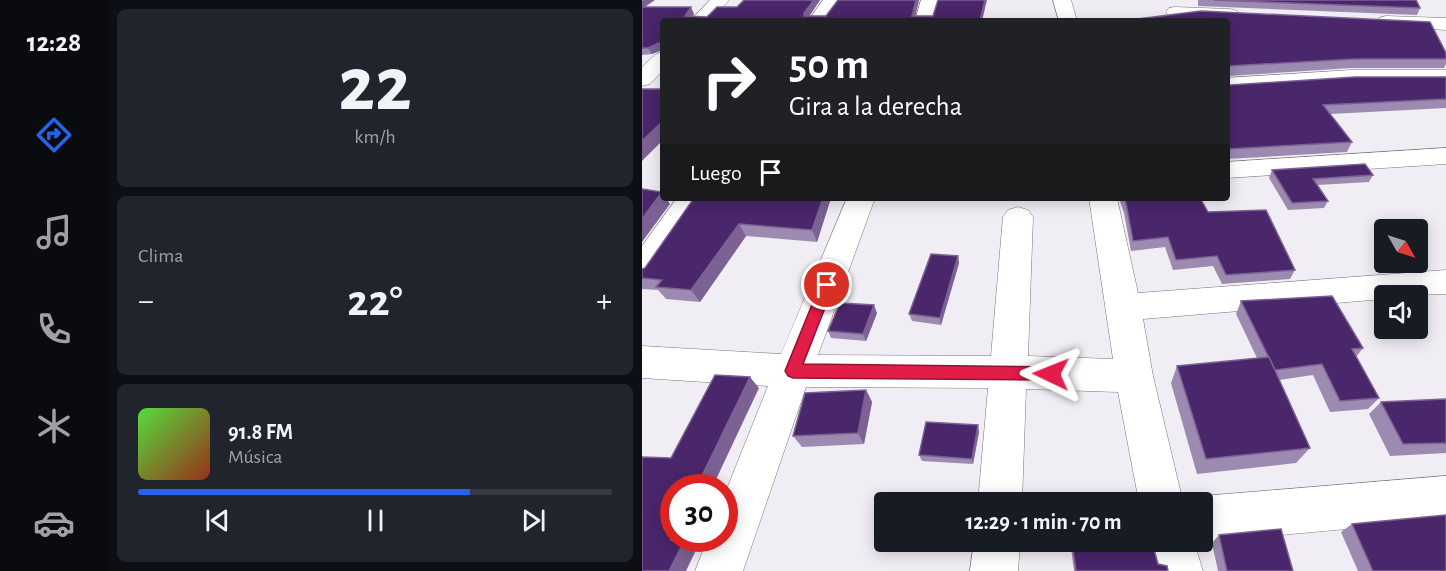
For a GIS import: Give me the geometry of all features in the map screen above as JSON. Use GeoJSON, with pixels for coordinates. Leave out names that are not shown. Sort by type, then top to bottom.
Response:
{"type":"FeatureCollection","features":[{"type":"Feature","properties":{"kind":"street"},"geometry":{"type":"LineString","coordinates":[[702,18],[720,0]]}},
{"type":"Feature","properties":{"kind":"street"},"geometry":{"type":"LineString","coordinates":[[819,18],[832,0]]}},
{"type":"Feature","properties":{"kind":"street"},"geometry":{"type":"LineString","coordinates":[[925,18],[930,0]]}},
{"type":"Feature","properties":{"kind":"street"},"geometry":{"type":"LineString","coordinates":[[1062,0],[1067,18]]}},
{"type":"Feature","properties":{"kind":"street"},"geometry":{"type":"LineString","coordinates":[[1432,5],[1446,22]]}},
{"type":"Feature","properties":{"kind":"street"},"geometry":{"type":"LineString","coordinates":[[1175,11],[1245,16]]}},
{"type":"Feature","properties":{"kind":"street"},"geometry":{"type":"LineString","coordinates":[[1364,21],[1446,22]]}},
{"type":"Feature","properties":{"kind":"street"},"geometry":{"type":"LineString","coordinates":[[646,89],[660,63]]}},
{"type":"Feature","properties":{"kind":"street"},"geometry":{"type":"LineString","coordinates":[[1230,85],[1351,77],[1446,77]]}},
{"type":"Feature","properties":{"kind":"street"},"geometry":{"type":"LineString","coordinates":[[1230,170],[1446,156]]}},
{"type":"Feature","properties":{"kind":"street"},"geometry":{"type":"LineString","coordinates":[[642,270],[690,201]]}},
{"type":"Feature","properties":{"kind":"street"},"geometry":{"type":"LineString","coordinates":[[719,571],[793,371],[860,201]]}},
{"type":"Feature","properties":{"kind":"street"},"geometry":{"type":"LineString","coordinates":[[1104,201],[1124,307],[1134,376],[1159,492]]}},
{"type":"Feature","properties":{"kind":"street"},"geometry":{"type":"LineString","coordinates":[[1001,492],[1018,217]]}},
{"type":"Feature","properties":{"kind":"street"},"geometry":{"type":"LineString","coordinates":[[1124,307],[1446,282]]}},
{"type":"Feature","properties":{"kind":"street"},"geometry":{"type":"LineString","coordinates":[[642,362],[793,371],[1010,372],[1134,376]]}},
{"type":"Feature","properties":{"kind":"street"},"geometry":{"type":"LineString","coordinates":[[1213,518],[1446,498]]}},
{"type":"Feature","properties":{"kind":"street"},"geometry":{"type":"LineString","coordinates":[[994,571],[996,552]]}},
{"type":"Feature","properties":{"kind":"street"},"geometry":{"type":"LineString","coordinates":[[1173,552],[1179,571]]}},
{"type":"Feature","properties":{"kind":"building"},"geometry":{"type":"Polygon","coordinates":[[[744,0],[814,0],[804,16],[826,16],[838,0],[916,0],[912,16],[933,16],[938,0],[985,0],[981,18],[660,18],[660,44],[642,48],[642,7],[691,7],[685,16],[707,17],[717,7],[737,7],[744,0]]]}},
{"type":"Feature","properties":{"kind":"building"},"geometry":{"type":"Polygon","coordinates":[[[1214,0],[1416,0],[1420,8],[1214,0]]]}},
{"type":"Feature","properties":{"kind":"building"},"geometry":{"type":"Polygon","coordinates":[[[1201,11],[1430,22],[1446,53],[1446,59],[1355,59],[1230,66],[1230,18],[1145,18],[1201,11]]]}},
{"type":"Feature","properties":{"kind":"building"},"geometry":{"type":"Polygon","coordinates":[[[1355,77],[1446,77],[1446,99],[1323,105],[1352,142],[1230,149],[1230,85],[1355,77]]]}},
{"type":"Feature","properties":{"kind":"building"},"geometry":{"type":"Polygon","coordinates":[[[642,89],[660,89],[660,124],[642,141],[642,89]]]}},
{"type":"Feature","properties":{"kind":"building"},"geometry":{"type":"Polygon","coordinates":[[[1365,164],[1373,175],[1313,179],[1328,201],[1292,203],[1272,170],[1365,164]]]}},
{"type":"Feature","properties":{"kind":"building"},"geometry":{"type":"Polygon","coordinates":[[[642,189],[660,192],[660,195],[642,219],[642,189]]]}},
{"type":"Feature","properties":{"kind":"building"},"geometry":{"type":"Polygon","coordinates":[[[692,201],[822,201],[812,230],[739,224],[691,290],[656,287],[662,280],[642,278],[642,269],[645,268],[692,201]]]}},
{"type":"Feature","properties":{"kind":"building"},"geometry":{"type":"Polygon","coordinates":[[[1125,201],[1202,201],[1208,212],[1266,210],[1295,270],[1226,275],[1217,256],[1176,260],[1168,237],[1133,241],[1125,201]]]}},
{"type":"Feature","properties":{"kind":"building"},"geometry":{"type":"Polygon","coordinates":[[[931,254],[958,256],[940,318],[909,314],[931,254]]]}},
{"type":"Feature","properties":{"kind":"building"},"geometry":{"type":"Polygon","coordinates":[[[1332,296],[1363,348],[1352,349],[1379,398],[1340,401],[1322,364],[1275,370],[1241,301],[1332,296]]]}},
{"type":"Feature","properties":{"kind":"building"},"geometry":{"type":"Polygon","coordinates":[[[840,303],[874,305],[863,334],[828,331],[840,303]]]}},
{"type":"Feature","properties":{"kind":"building"},"geometry":{"type":"Polygon","coordinates":[[[1269,357],[1310,448],[1206,459],[1177,366],[1269,357]]]}},
{"type":"Feature","properties":{"kind":"building"},"geometry":{"type":"Polygon","coordinates":[[[715,375],[750,377],[703,474],[660,474],[660,552],[678,552],[669,571],[642,571],[642,457],[671,458],[715,375]]]}},
{"type":"Feature","properties":{"kind":"building"},"geometry":{"type":"Polygon","coordinates":[[[866,390],[858,433],[793,436],[805,393],[866,390]]]}},
{"type":"Feature","properties":{"kind":"building"},"geometry":{"type":"Polygon","coordinates":[[[1446,399],[1446,443],[1403,444],[1381,402],[1446,399]]]}},
{"type":"Feature","properties":{"kind":"building"},"geometry":{"type":"Polygon","coordinates":[[[926,422],[978,425],[972,459],[919,455],[926,422]]]}},
{"type":"Feature","properties":{"kind":"building"},"geometry":{"type":"Polygon","coordinates":[[[1446,515],[1446,571],[1373,571],[1352,524],[1446,515]]]}},
{"type":"Feature","properties":{"kind":"building"},"geometry":{"type":"Polygon","coordinates":[[[1281,529],[1293,571],[1227,571],[1219,535],[1281,529]]]}},
{"type":"Feature","properties":{"kind":"building"},"geometry":{"type":"Polygon","coordinates":[[[1073,552],[1155,552],[1158,564],[1167,566],[1168,571],[1076,571],[1073,552]]]}},
{"type":"Feature","properties":{"kind":"route"},"geometry":{"type":"LineString","coordinates":[[827,285],[793,371],[1051,374]]}}]}
